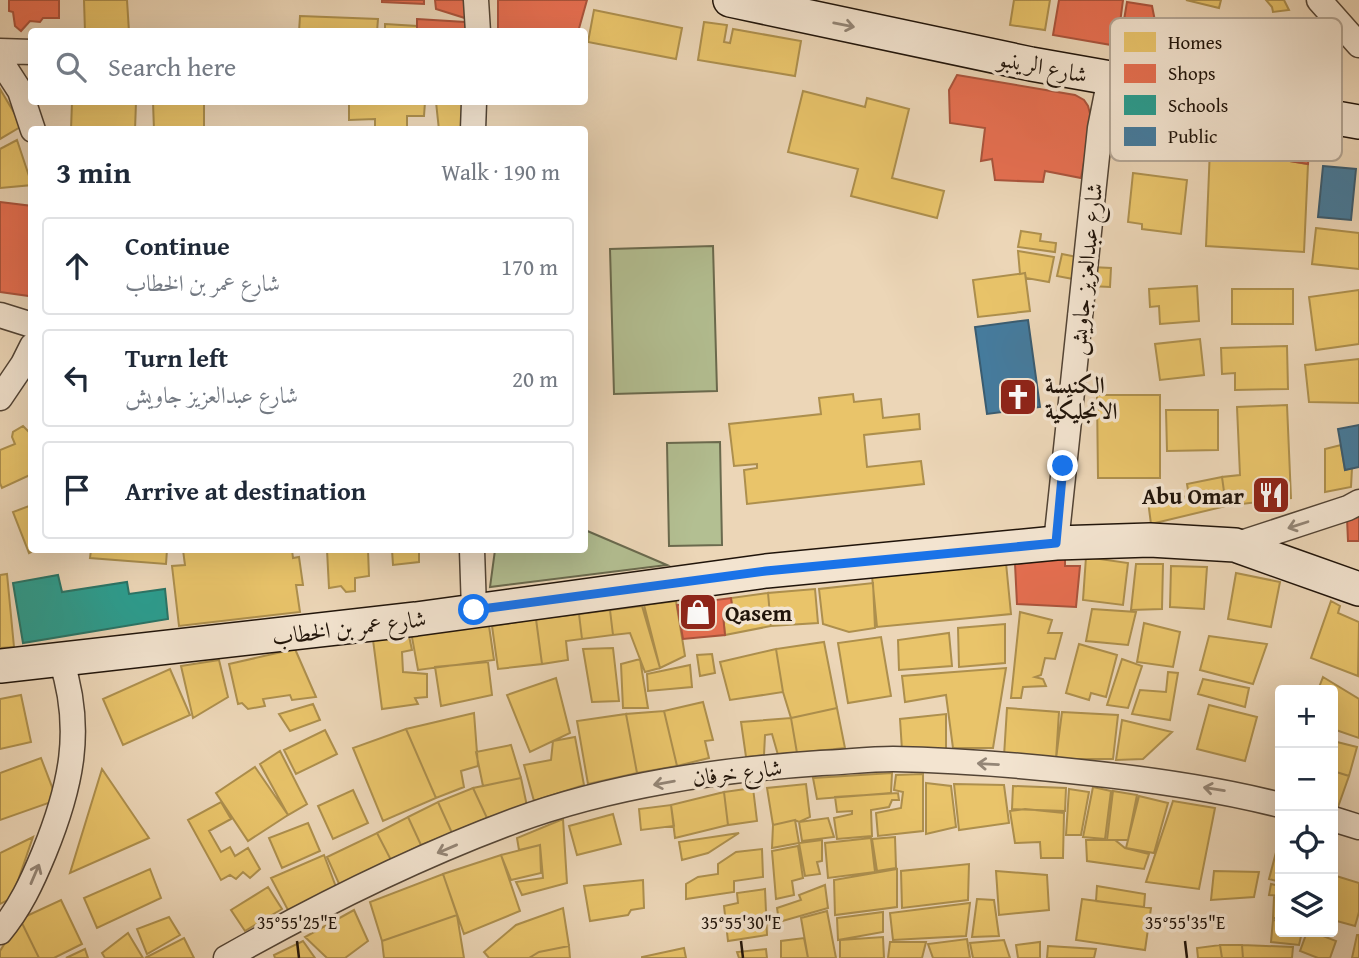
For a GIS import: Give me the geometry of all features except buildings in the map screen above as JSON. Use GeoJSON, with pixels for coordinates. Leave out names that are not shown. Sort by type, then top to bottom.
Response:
{"type":"FeatureCollection","features":[{"type":"Feature","properties":{"kind":"street"},"geometry":{"type":"LineString","coordinates":[[476,0],[478,28]]}},
{"type":"Feature","properties":{"kind":"street","name":"شارع الرينبو"},"geometry":{"type":"LineString","coordinates":[[730,0],[1110,78]]}},
{"type":"Feature","properties":{"kind":"street"},"geometry":{"type":"LineString","coordinates":[[1319,0],[1335,18]]}},
{"type":"Feature","properties":{"kind":"street"},"geometry":{"type":"LineString","coordinates":[[1342,26],[1359,45]]}},
{"type":"Feature","properties":{"kind":"street"},"geometry":{"type":"LineString","coordinates":[[0,51],[28,52]]}},
{"type":"Feature","properties":{"kind":"street"},"geometry":{"type":"LineString","coordinates":[[0,60],[20,91],[32,126]]}},
{"type":"Feature","properties":{"kind":"street","name":"شارع عبدالعزيز جاويش"},"geometry":{"type":"LineString","coordinates":[[1056,543],[1100,128],[1110,78]]}},
{"type":"Feature","properties":{"kind":"street"},"geometry":{"type":"LineString","coordinates":[[473,126],[474,105]]}},
{"type":"Feature","properties":{"kind":"street"},"geometry":{"type":"LineString","coordinates":[[0,316],[28,324]]}},
{"type":"Feature","properties":{"kind":"street"},"geometry":{"type":"LineString","coordinates":[[0,398],[28,354]]}},
{"type":"Feature","properties":{"kind":"street"},"geometry":{"type":"LineString","coordinates":[[1236,545],[1359,502]]}},
{"type":"Feature","properties":{"kind":"street","name":"شارع عمر بن الخطاب"},"geometry":{"type":"LineString","coordinates":[[0,666],[240,640],[766,571],[1056,543],[1150,540],[1236,545],[1359,589]]}},
{"type":"Feature","properties":{"kind":"street"},"geometry":{"type":"LineString","coordinates":[[472,553],[474,610]]}},
{"type":"Feature","properties":{"kind":"street"},"geometry":{"type":"LineString","coordinates":[[0,932],[28,891],[59,817],[73,758],[71,693],[61,660]]}},
{"type":"Feature","properties":{"kind":"street","name":"شارع خرفان"},"geometry":{"type":"LineString","coordinates":[[226,958],[320,907],[415,862],[515,821],[631,788],[756,767],[891,759],[1015,765],[1157,780],[1233,793],[1275,804]]}},
{"type":"Feature","properties":{"kind":"street"},"geometry":{"type":"LineString","coordinates":[[1338,821],[1359,827]]}},
{"type":"Feature","properties":{"kind":"green space"},"geometry":{"type":"Polygon","coordinates":[[[713,246],[717,391],[614,394],[610,249],[713,246]]]}},
{"type":"Feature","properties":{"kind":"green space"},"geometry":{"type":"Polygon","coordinates":[[[720,442],[722,545],[669,546],[667,443],[720,442]]]}},
{"type":"Feature","properties":{"kind":"green space"},"geometry":{"type":"Polygon","coordinates":[[[588,531],[667,565],[490,587],[495,553],[588,553],[588,531]]]}},
{"type":"Feature","properties":{"kind":"place","name":"الكنيسة الانجليكية"},"geometry":{"type":"Point","coordinates":[1018,397]}},
{"type":"Feature","properties":{"kind":"place","name":"Abu Omar"},"geometry":{"type":"Point","coordinates":[1271,495]}},
{"type":"Feature","properties":{"kind":"place","name":"Qasem"},"geometry":{"type":"Point","coordinates":[698,612]}},
{"type":"Feature","properties":{"kind":"route"},"geometry":{"type":"LineString","coordinates":[[474,610],[766,571],[1056,543],[1063,466]]}}]}
